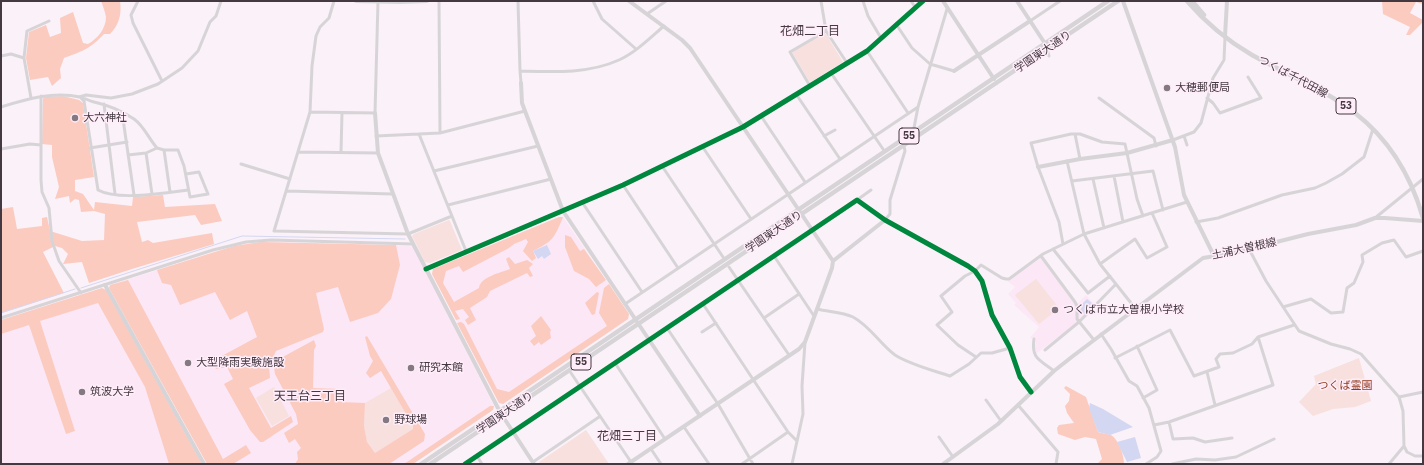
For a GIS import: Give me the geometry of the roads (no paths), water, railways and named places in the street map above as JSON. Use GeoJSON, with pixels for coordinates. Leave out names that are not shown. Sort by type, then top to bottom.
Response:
{"type":"FeatureCollection","features":[{"type":"Feature","properties":{"kind":"main road","name":"学園東大通り"},"geometry":{"type":"LineString","coordinates":[[430,464],[501,414],[1108,1]]}},
{"type":"Feature","properties":{"kind":"main road","name":"学園東大通り"},"geometry":{"type":"LineString","coordinates":[[800,212],[904,146],[1118,1]]}},
{"type":"Feature","properties":{"kind":"main road","name":"つくば千代田線"},"geometry":{"type":"LineString","coordinates":[[1187,1],[1207,22],[1251,54],[1344,105],[1373,129],[1390,147],[1402,164],[1413,187],[1423,219]]}},
{"type":"Feature","properties":{"kind":"main road","name":"つくば千代田線"},"geometry":{"type":"LineString","coordinates":[[1192,1],[1225,36]]}},
{"type":"Feature","properties":{"kind":"main road","name":"学園東大通り"},"geometry":{"type":"LineString","coordinates":[[421,464],[501,414]]}},
{"type":"Feature","properties":{"kind":"street"},"geometry":{"type":"LineString","coordinates":[[138,1],[131,15],[133,23],[162,82]]}},
{"type":"Feature","properties":{"kind":"street"},"geometry":{"type":"LineString","coordinates":[[79,97],[86,95],[111,98],[142,91],[162,82],[182,68],[198,51],[210,22],[216,16],[221,1]]}},
{"type":"Feature","properties":{"kind":"street"},"geometry":{"type":"LineString","coordinates":[[334,1],[329,18],[320,27],[316,36],[312,66],[310,112],[274,231],[408,234],[452,216]]}},
{"type":"Feature","properties":{"kind":"street"},"geometry":{"type":"LineString","coordinates":[[356,1],[427,1]]}},
{"type":"Feature","properties":{"kind":"street"},"geometry":{"type":"LineString","coordinates":[[439,1],[440,133]]}},
{"type":"Feature","properties":{"kind":"street"},"geometry":{"type":"LineString","coordinates":[[518,1],[520,83],[522,103],[562,211],[700,416]]}},
{"type":"Feature","properties":{"kind":"street"},"geometry":{"type":"LineString","coordinates":[[593,1],[602,19],[636,49]]}},
{"type":"Feature","properties":{"kind":"street"},"geometry":{"type":"LineString","coordinates":[[629,1],[664,26],[690,48],[833,261]]}},
{"type":"Feature","properties":{"kind":"street"},"geometry":{"type":"LineString","coordinates":[[647,14],[666,1]]}},
{"type":"Feature","properties":{"kind":"street"},"geometry":{"type":"LineString","coordinates":[[821,1],[826,31],[847,63]]}},
{"type":"Feature","properties":{"kind":"street"},"geometry":{"type":"LineString","coordinates":[[863,1],[868,16],[881,38]]}},
{"type":"Feature","properties":{"kind":"street"},"geometry":{"type":"LineString","coordinates":[[911,1],[915,7]]}},
{"type":"Feature","properties":{"kind":"street"},"geometry":{"type":"LineString","coordinates":[[426,268],[623,185],[743,127],[867,51],[923,1]]}},
{"type":"Feature","properties":{"kind":"street"},"geometry":{"type":"LineString","coordinates":[[943,1],[994,79]]}},
{"type":"Feature","properties":{"kind":"street"},"geometry":{"type":"LineString","coordinates":[[1017,1],[1045,44],[1049,56]]}},
{"type":"Feature","properties":{"kind":"street"},"geometry":{"type":"LineString","coordinates":[[896,24],[912,48],[930,64],[954,71],[1060,1]]}},
{"type":"Feature","properties":{"kind":"street"},"geometry":{"type":"LineString","coordinates":[[1123,1],[1173,140],[1183,190],[1187,202],[1196,222],[1209,243],[1214,256]]}},
{"type":"Feature","properties":{"kind":"street"},"geometry":{"type":"LineString","coordinates":[[1038,167],[1067,161],[1127,153],[1156,146],[1194,132],[1199,126],[1213,78],[1224,60],[1227,1]]}},
{"type":"Feature","properties":{"kind":"street"},"geometry":{"type":"LineString","coordinates":[[378,2],[375,113],[378,153],[408,234],[501,414],[534,463],[599,417]]}},
{"type":"Feature","properties":{"kind":"street"},"geometry":{"type":"LineString","coordinates":[[913,133],[918,107],[947,9]]}},
{"type":"Feature","properties":{"kind":"street"},"geometry":{"type":"LineString","coordinates":[[31,98],[24,58],[26,31],[49,21]]}},
{"type":"Feature","properties":{"kind":"street"},"geometry":{"type":"LineString","coordinates":[[520,71],[575,71],[606,64],[620,59],[636,49],[664,26]]}},
{"type":"Feature","properties":{"kind":"street"},"geometry":{"type":"LineString","coordinates":[[810,86],[790,52],[826,31]]}},
{"type":"Feature","properties":{"kind":"street"},"geometry":{"type":"LineString","coordinates":[[867,51],[908,113]]}},
{"type":"Feature","properties":{"kind":"street"},"geometry":{"type":"LineString","coordinates":[[1,56],[12,54],[24,58]]}},
{"type":"Feature","properties":{"kind":"street"},"geometry":{"type":"LineString","coordinates":[[831,73],[883,149]]}},
{"type":"Feature","properties":{"kind":"street"},"geometry":{"type":"LineString","coordinates":[[1207,98],[1213,103],[1220,113],[1261,98],[1248,76]]}},
{"type":"Feature","properties":{"kind":"street"},"geometry":{"type":"LineString","coordinates":[[796,94],[840,159]]}},
{"type":"Feature","properties":{"kind":"street"},"geometry":{"type":"LineString","coordinates":[[1,107],[41,96],[64,95],[79,97],[104,104],[134,119],[141,125],[157,148],[164,150],[178,150],[184,166],[190,197],[208,194],[199,172],[186,174]]}},
{"type":"Feature","properties":{"kind":"street"},"geometry":{"type":"LineString","coordinates":[[41,96],[40,180],[42,192],[49,208],[52,241],[59,261],[81,292]]}},
{"type":"Feature","properties":{"kind":"street"},"geometry":{"type":"LineString","coordinates":[[79,97],[84,101],[90,148],[98,190],[104,194],[134,195],[188,190]]}},
{"type":"Feature","properties":{"kind":"street"},"geometry":{"type":"LineString","coordinates":[[1099,98],[1154,138],[1156,146]]}},
{"type":"Feature","properties":{"kind":"street"},"geometry":{"type":"LineString","coordinates":[[104,104],[115,194]]}},
{"type":"Feature","properties":{"kind":"street"},"geometry":{"type":"LineString","coordinates":[[625,304],[918,107]]}},
{"type":"Feature","properties":{"kind":"street"},"geometry":{"type":"LineString","coordinates":[[376,136],[440,133],[525,111]]}},
{"type":"Feature","properties":{"kind":"street"},"geometry":{"type":"LineString","coordinates":[[122,112],[134,195]]}},
{"type":"Feature","properties":{"kind":"street"},"geometry":{"type":"LineString","coordinates":[[310,112],[375,113]]}},
{"type":"Feature","properties":{"kind":"street"},"geometry":{"type":"LineString","coordinates":[[341,152],[342,113]]}},
{"type":"Feature","properties":{"kind":"street"},"geometry":{"type":"LineString","coordinates":[[761,116],[806,182]]}},
{"type":"Feature","properties":{"kind":"street"},"geometry":{"type":"LineString","coordinates":[[1196,222],[1218,218],[1282,195],[1315,188],[1326,184],[1364,157],[1373,129]]}},
{"type":"Feature","properties":{"kind":"street"},"geometry":{"type":"LineString","coordinates":[[824,136],[835,130]]}},
{"type":"Feature","properties":{"kind":"street"},"geometry":{"type":"LineString","coordinates":[[419,134],[466,251]]}},
{"type":"Feature","properties":{"kind":"street"},"geometry":{"type":"LineString","coordinates":[[1075,134],[1080,159]]}},
{"type":"Feature","properties":{"kind":"street"},"geometry":{"type":"LineString","coordinates":[[1063,244],[1059,222],[1038,167],[1031,143],[1080,134],[1102,142],[1125,144],[1137,199],[1143,216]]}},
{"type":"Feature","properties":{"kind":"street"},"geometry":{"type":"LineString","coordinates":[[1184,136],[1187,145]]}},
{"type":"Feature","properties":{"kind":"street"},"geometry":{"type":"LineString","coordinates":[[90,148],[127,142]]}},
{"type":"Feature","properties":{"kind":"street"},"geometry":{"type":"LineString","coordinates":[[1,149],[30,144],[41,144]]}},
{"type":"Feature","properties":{"kind":"street"},"geometry":{"type":"LineString","coordinates":[[434,171],[538,146]]}},
{"type":"Feature","properties":{"kind":"street"},"geometry":{"type":"LineString","coordinates":[[702,146],[751,218]]}},
{"type":"Feature","properties":{"kind":"street"},"geometry":{"type":"LineString","coordinates":[[792,464],[803,414],[802,386],[805,342],[833,261],[885,220],[890,214],[890,200],[905,149],[904,146]]}},
{"type":"Feature","properties":{"kind":"street"},"geometry":{"type":"LineString","coordinates":[[128,155],[146,153],[157,148]]}},
{"type":"Feature","properties":{"kind":"street"},"geometry":{"type":"LineString","coordinates":[[164,150],[170,192]]}},
{"type":"Feature","properties":{"kind":"street"},"geometry":{"type":"LineString","coordinates":[[298,152],[378,153]]}},
{"type":"Feature","properties":{"kind":"street"},"geometry":{"type":"LineString","coordinates":[[146,153],[152,194]]}},
{"type":"Feature","properties":{"kind":"street"},"geometry":{"type":"LineString","coordinates":[[1067,161],[1084,234],[1100,264],[1135,308]]}},
{"type":"Feature","properties":{"kind":"street"},"geometry":{"type":"LineString","coordinates":[[241,164],[290,179]]}},
{"type":"Feature","properties":{"kind":"street"},"geometry":{"type":"LineString","coordinates":[[662,166],[723,257]]}},
{"type":"Feature","properties":{"kind":"street"},"geometry":{"type":"LineString","coordinates":[[1072,181],[1153,171],[1163,210]]}},
{"type":"Feature","properties":{"kind":"street"},"geometry":{"type":"LineString","coordinates":[[1114,176],[1123,222]]}},
{"type":"Feature","properties":{"kind":"street"},"geometry":{"type":"LineString","coordinates":[[1093,179],[1104,228]]}},
{"type":"Feature","properties":{"kind":"street"},"geometry":{"type":"LineString","coordinates":[[1375,218],[1423,179]]}},
{"type":"Feature","properties":{"kind":"street"},"geometry":{"type":"LineString","coordinates":[[448,205],[551,180]]}},
{"type":"Feature","properties":{"kind":"street"},"geometry":{"type":"LineString","coordinates":[[623,185],[629,191],[678,268]]}},
{"type":"Feature","properties":{"kind":"street"},"geometry":{"type":"LineString","coordinates":[[465,464],[872,190]]}},
{"type":"Feature","properties":{"kind":"street"},"geometry":{"type":"LineString","coordinates":[[287,192],[392,194]]}},
{"type":"Feature","properties":{"kind":"street"},"geometry":{"type":"LineString","coordinates":[[857,200],[885,220],[975,271],[982,281],[992,315],[1010,348],[1020,377],[1031,392]]}},
{"type":"Feature","properties":{"kind":"street"},"geometry":{"type":"LineString","coordinates":[[582,202],[642,292]]}},
{"type":"Feature","properties":{"kind":"street"},"geometry":{"type":"LineString","coordinates":[[976,357],[958,345],[938,325],[952,312],[941,296],[965,276],[975,271],[981,265],[1006,279],[1012,277],[1041,256],[1084,234],[1187,202]]}},
{"type":"Feature","properties":{"kind":"street"},"geometry":{"type":"LineString","coordinates":[[1100,264],[1135,239],[1147,258],[1167,247],[1152,213]]}},
{"type":"Feature","properties":{"kind":"street","name":"土浦大曽根線"},"geometry":{"type":"LineString","coordinates":[[943,464],[1001,421],[1054,371],[1135,308],[1203,258],[1249,249],[1308,234],[1356,225],[1375,218],[1423,219]]}},
{"type":"Feature","properties":{"kind":"street"},"geometry":{"type":"LineString","coordinates":[[1,318],[213,250],[246,242],[271,240],[413,244]]}},
{"type":"Feature","properties":{"kind":"street"},"geometry":{"type":"LineString","coordinates":[[1283,307],[1311,299],[1331,313],[1343,312],[1347,288],[1354,283],[1363,262],[1362,255],[1382,243],[1394,240],[1406,257],[1423,251]]}},
{"type":"Feature","properties":{"kind":"street"},"geometry":{"type":"LineString","coordinates":[[1053,249],[1088,293],[1110,276]]}},
{"type":"Feature","properties":{"kind":"street"},"geometry":{"type":"LineString","coordinates":[[1249,249],[1266,281],[1299,331],[1309,336],[1361,354],[1399,397],[1403,411],[1404,446],[1407,452],[1415,456],[1423,456]]}},
{"type":"Feature","properties":{"kind":"street"},"geometry":{"type":"LineString","coordinates":[[774,256],[814,316]]}},
{"type":"Feature","properties":{"kind":"street"},"geometry":{"type":"LineString","coordinates":[[1041,256],[1076,304],[1076,318],[1094,340]]}},
{"type":"Feature","properties":{"kind":"street"},"geometry":{"type":"LineString","coordinates":[[729,267],[789,355]]}},
{"type":"Feature","properties":{"kind":"street"},"geometry":{"type":"LineString","coordinates":[[1045,350],[1079,322],[1116,284]]}},
{"type":"Feature","properties":{"kind":"street"},"geometry":{"type":"LineString","coordinates":[[105,285],[204,464]]}},
{"type":"Feature","properties":{"kind":"street"},"geometry":{"type":"LineString","coordinates":[[764,318],[799,294]]}},
{"type":"Feature","properties":{"kind":"street"},"geometry":{"type":"LineString","coordinates":[[702,304],[788,432],[796,441]]}},
{"type":"Feature","properties":{"kind":"street"},"geometry":{"type":"LineString","coordinates":[[817,309],[845,314],[852,317],[863,324],[888,350],[896,355],[907,361],[950,376],[969,364],[981,352],[992,353],[1010,348]]}},
{"type":"Feature","properties":{"kind":"street"},"geometry":{"type":"LineString","coordinates":[[702,332],[716,324]]}},
{"type":"Feature","properties":{"kind":"street"},"geometry":{"type":"LineString","coordinates":[[1115,358],[1170,330],[1194,376],[1219,367],[1216,359],[1220,354],[1233,353],[1252,344],[1258,337],[1294,325]]}},
{"type":"Feature","properties":{"kind":"street"},"geometry":{"type":"LineString","coordinates":[[667,328],[718,404],[753,464]]}},
{"type":"Feature","properties":{"kind":"street"},"geometry":{"type":"LineString","coordinates":[[1101,334],[1129,381],[1137,386],[1149,408],[1161,450],[1157,457],[1149,463]]}},
{"type":"Feature","properties":{"kind":"street"},"geometry":{"type":"LineString","coordinates":[[1154,425],[1169,422],[1273,385],[1258,337]]}},
{"type":"Feature","properties":{"kind":"street"},"geometry":{"type":"LineString","coordinates":[[1034,338],[1035,356],[1054,371]]}},
{"type":"Feature","properties":{"kind":"street"},"geometry":{"type":"LineString","coordinates":[[571,374],[629,463],[799,349],[805,342]]}},
{"type":"Feature","properties":{"kind":"street"},"geometry":{"type":"LineString","coordinates":[[1137,346],[1157,390],[1143,398]]}},
{"type":"Feature","properties":{"kind":"street"},"geometry":{"type":"LineString","coordinates":[[615,363],[666,439]]}},
{"type":"Feature","properties":{"kind":"street"},"geometry":{"type":"LineString","coordinates":[[1206,372],[1215,405]]}},
{"type":"Feature","properties":{"kind":"street"},"geometry":{"type":"LineString","coordinates":[[1399,397],[1423,392]]}},
{"type":"Feature","properties":{"kind":"street"},"geometry":{"type":"LineString","coordinates":[[986,400],[1001,421]]}},
{"type":"Feature","properties":{"kind":"street"},"geometry":{"type":"LineString","coordinates":[[1018,405],[1058,452],[1056,464]]}},
{"type":"Feature","properties":{"kind":"street"},"geometry":{"type":"LineString","coordinates":[[1169,422],[1173,439],[1193,438],[1205,442],[1232,438]]}},
{"type":"Feature","properties":{"kind":"street"},"geometry":{"type":"LineString","coordinates":[[684,427],[709,464]]}},
{"type":"Feature","properties":{"kind":"street"},"geometry":{"type":"LineString","coordinates":[[742,464],[788,432]]}},
{"type":"Feature","properties":{"kind":"street"},"geometry":{"type":"LineString","coordinates":[[939,437],[953,457]]}},
{"type":"Feature","properties":{"kind":"street"},"geometry":{"type":"LineString","coordinates":[[1172,464],[1196,459],[1215,460],[1236,457],[1274,439]]}},
{"type":"Feature","properties":{"kind":"street"},"geometry":{"type":"LineString","coordinates":[[1390,464],[1404,446]]}},
{"type":"Feature","properties":{"kind":"street"},"geometry":{"type":"LineString","coordinates":[[651,449],[661,464]]}},
{"type":"Feature","properties":{"kind":"street"},"geometry":{"type":"LineString","coordinates":[[477,456],[482,464]]}},
{"type":"Feature","properties":{"kind":"water"},"geometry":{"type":"Polygon","coordinates":[[[547,245],[551,254],[544,259],[542,256],[538,259],[533,251],[547,245]]]}},
{"type":"Feature","properties":{"kind":"water"},"geometry":{"type":"Polygon","coordinates":[[[1087,299],[1093,304],[1084,314],[1080,310],[1083,306],[1082,304],[1087,299]]]}},
{"type":"Feature","properties":{"kind":"water"},"geometry":{"type":"Polygon","coordinates":[[[1090,403],[1133,427],[1110,435],[1098,432],[1089,408],[1090,403]]]}},
{"type":"Feature","properties":{"kind":"water"},"geometry":{"type":"Polygon","coordinates":[[[1135,437],[1141,458],[1127,462],[1117,442],[1135,437]]]}},
{"type":"Feature","properties":{"kind":"waterway"},"geometry":{"type":"LineString","coordinates":[[81,288],[242,236],[405,239]]}},
{"type":"Feature","properties":{"kind":"waterway"},"geometry":{"type":"LineString","coordinates":[[1,313],[75,289]]}},
{"type":"Feature","properties":{"kind":"place","name":"大穂郵便局"},"geometry":{"type":"Point","coordinates":[1167,88]}},
{"type":"Feature","properties":{"kind":"place","name":"大六神社"},"geometry":{"type":"Point","coordinates":[75,118]}},
{"type":"Feature","properties":{"kind":"place","name":"つくば市立大曽根小学校"},"geometry":{"type":"Point","coordinates":[1055,310]}},
{"type":"Feature","properties":{"kind":"place","name":"大型降雨実験施設"},"geometry":{"type":"Point","coordinates":[188,363]}},
{"type":"Feature","properties":{"kind":"place","name":"研究本館"},"geometry":{"type":"Point","coordinates":[411,368]}},
{"type":"Feature","properties":{"kind":"place","name":"筑波大学"},"geometry":{"type":"Point","coordinates":[82,392]}},
{"type":"Feature","properties":{"kind":"place","name":"野球場"},"geometry":{"type":"Point","coordinates":[386,420]}},
{"type":"Feature","properties":{"kind":"district","name":"花畑二丁目"},"geometry":{"type":"Point","coordinates":[810,32]}},
{"type":"Feature","properties":{"kind":"district","name":"天王台三丁目"},"geometry":{"type":"Point","coordinates":[310,397]}},
{"type":"Feature","properties":{"kind":"district","name":"花畑三丁目"},"geometry":{"type":"Point","coordinates":[627,437]}},
{"type":"Feature","properties":{"kind":"park label","name":"つくば霊園"},"geometry":{"type":"Point","coordinates":[1345,386]}}]}
